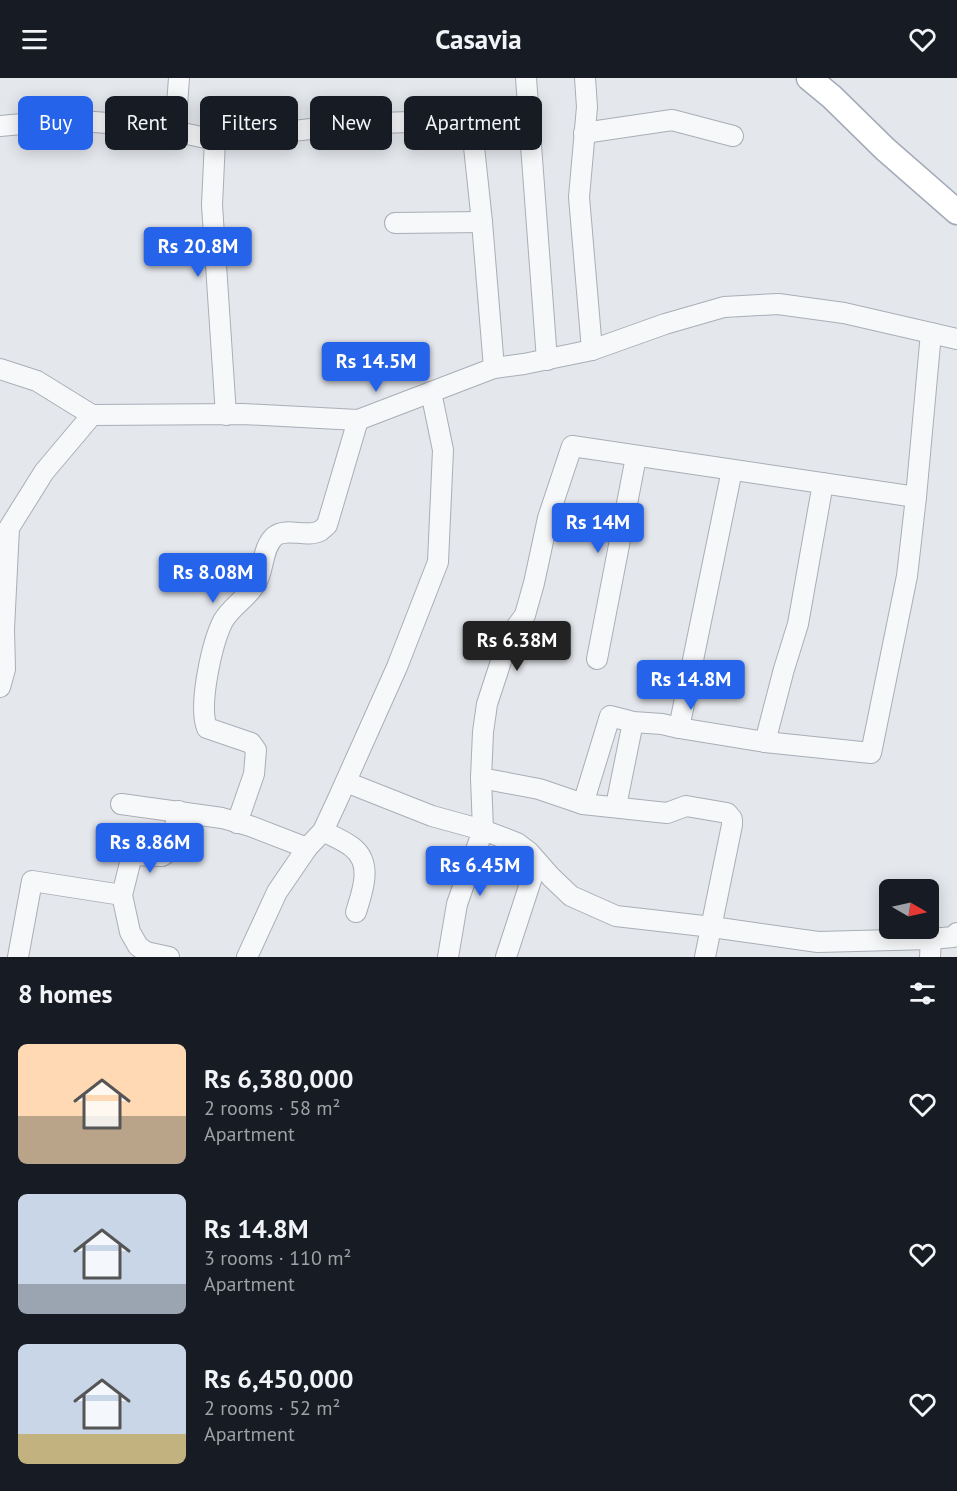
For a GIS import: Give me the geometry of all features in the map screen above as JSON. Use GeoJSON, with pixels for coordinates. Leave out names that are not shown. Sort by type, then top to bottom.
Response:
{"type":"FeatureCollection","features":[{"type":"Feature","properties":{"kind":"main road"},"geometry":{"type":"LineString","coordinates":[[809,78],[957,212]]}},
{"type":"Feature","properties":{"kind":"street"},"geometry":{"type":"LineString","coordinates":[[178,96],[179,78]]}},
{"type":"Feature","properties":{"kind":"street"},"geometry":{"type":"LineString","coordinates":[[526,78],[547,360]]}},
{"type":"Feature","properties":{"kind":"street"},"geometry":{"type":"LineString","coordinates":[[585,78],[587,106],[579,197],[592,350]]}},
{"type":"Feature","properties":{"kind":"street"},"geometry":{"type":"LineString","coordinates":[[0,126],[66,120],[105,123]]}},
{"type":"Feature","properties":{"kind":"street"},"geometry":{"type":"LineString","coordinates":[[298,130],[354,124],[465,120],[472,128],[494,368]]}},
{"type":"Feature","properties":{"kind":"street"},"geometry":{"type":"LineString","coordinates":[[584,133],[672,120],[733,136]]}},
{"type":"Feature","properties":{"kind":"street"},"geometry":{"type":"LineString","coordinates":[[215,150],[212,205],[226,415]]}},
{"type":"Feature","properties":{"kind":"street"},"geometry":{"type":"LineString","coordinates":[[394,223],[482,222]]}},
{"type":"Feature","properties":{"kind":"street"},"geometry":{"type":"LineString","coordinates":[[0,369],[37,381],[92,415],[226,415],[358,420],[494,368],[592,350],[665,324],[724,307],[778,304],[844,313],[957,339]]}},
{"type":"Feature","properties":{"kind":"street"},"geometry":{"type":"LineString","coordinates":[[583,804],[610,716],[633,722],[662,724],[765,742],[871,753],[907,576],[931,333]]}},
{"type":"Feature","properties":{"kind":"street"},"geometry":{"type":"LineString","coordinates":[[247,957],[277,892],[307,848],[323,831],[397,667],[438,562],[443,450],[431,392]]}},
{"type":"Feature","properties":{"kind":"street"},"geometry":{"type":"LineString","coordinates":[[0,687],[5,669],[5,528],[44,472],[92,415]]}},
{"type":"Feature","properties":{"kind":"street"},"geometry":{"type":"LineString","coordinates":[[237,823],[254,774],[256,750],[251,743],[207,728],[204,720],[205,693],[211,654],[224,620],[250,593],[258,579],[266,550],[273,537],[282,533],[308,534],[320,531],[327,525],[358,420]]}},
{"type":"Feature","properties":{"kind":"street"},"geometry":{"type":"LineString","coordinates":[[448,957],[457,904],[483,830],[480,778],[487,704],[508,637],[525,615],[548,518],[572,446],[916,497]]}},
{"type":"Feature","properties":{"kind":"street"},"geometry":{"type":"LineString","coordinates":[[597,659],[636,457]]}},
{"type":"Feature","properties":{"kind":"street"},"geometry":{"type":"LineString","coordinates":[[679,728],[732,470]]}},
{"type":"Feature","properties":{"kind":"street"},"geometry":{"type":"LineString","coordinates":[[765,742],[798,624],[823,483]]}},
{"type":"Feature","properties":{"kind":"street"},"geometry":{"type":"LineString","coordinates":[[616,806],[633,722]]}},
{"type":"Feature","properties":{"kind":"street"},"geometry":{"type":"LineString","coordinates":[[480,778],[538,789],[583,804],[667,813],[687,806],[727,813],[732,819],[732,825],[705,957]]}},
{"type":"Feature","properties":{"kind":"street"},"geometry":{"type":"LineString","coordinates":[[346,782],[432,816],[483,830],[517,843],[529,852],[571,896],[616,916],[818,942],[837,949],[930,948],[957,933]]}},
{"type":"Feature","properties":{"kind":"street"},"geometry":{"type":"LineString","coordinates":[[121,804],[222,818],[307,848]]}},
{"type":"Feature","properties":{"kind":"street"},"geometry":{"type":"LineString","coordinates":[[170,957],[146,952],[138,946],[130,932],[122,895],[132,855],[162,856],[168,852],[179,811]]}},
{"type":"Feature","properties":{"kind":"street"},"geometry":{"type":"LineString","coordinates":[[323,831],[353,847],[365,863],[363,887],[356,912]]}},
{"type":"Feature","properties":{"kind":"street"},"geometry":{"type":"LineString","coordinates":[[506,957],[537,862]]}},
{"type":"Feature","properties":{"kind":"street"},"geometry":{"type":"LineString","coordinates":[[18,957],[32,881],[122,895]]}}]}
